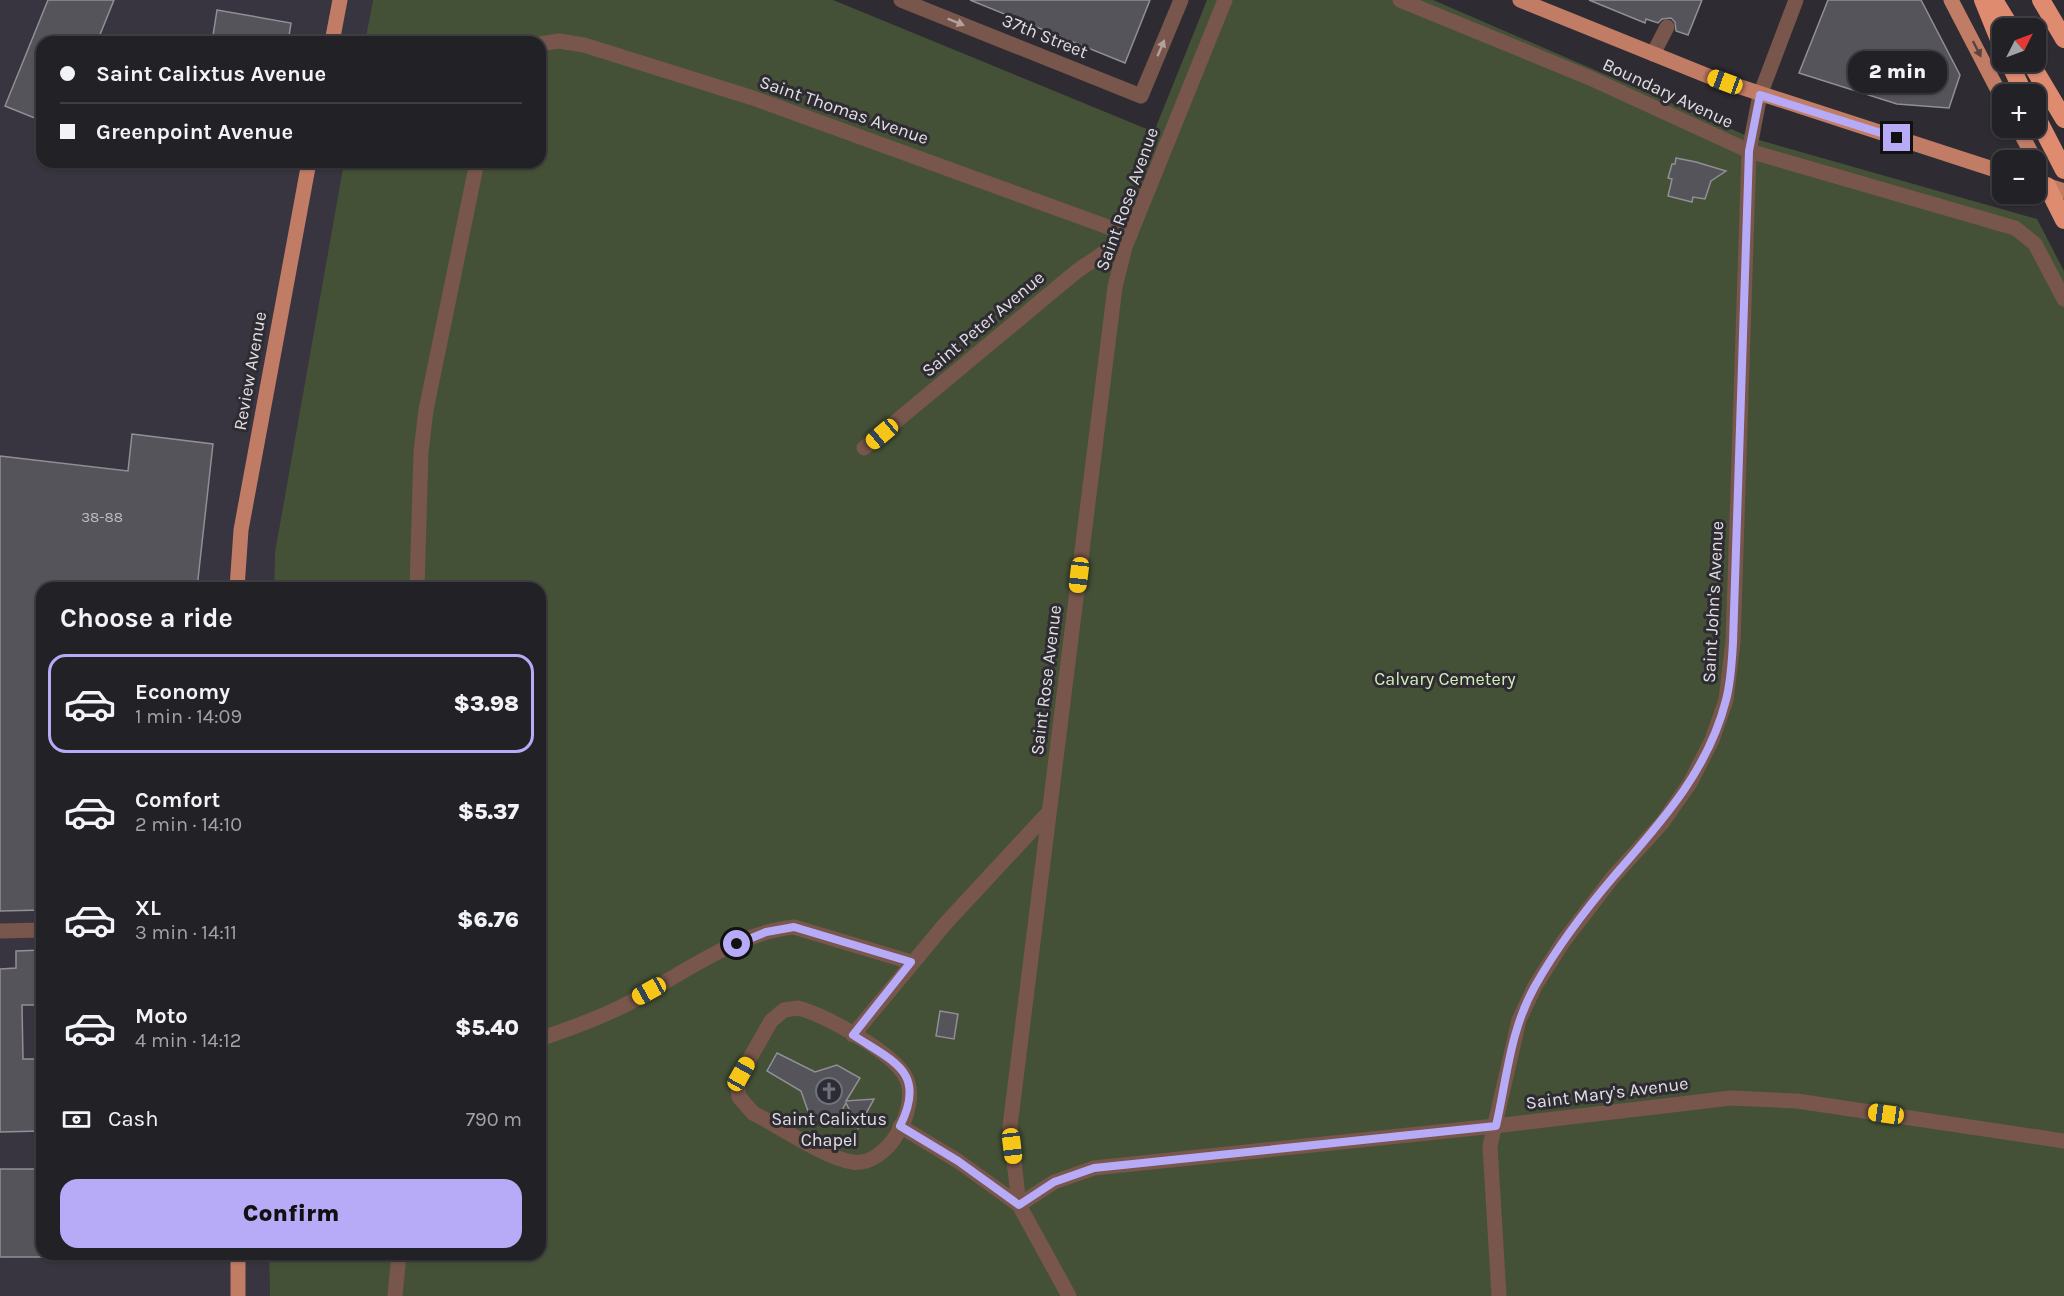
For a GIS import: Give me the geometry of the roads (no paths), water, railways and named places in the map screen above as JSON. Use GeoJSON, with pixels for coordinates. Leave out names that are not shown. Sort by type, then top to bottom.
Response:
{"type":"FeatureCollection","features":[{"type":"Feature","properties":{"kind":"highway"},"geometry":{"type":"LineString","coordinates":[[1983,0],[1992,22]]}},
{"type":"Feature","properties":{"kind":"highway"},"geometry":{"type":"LineString","coordinates":[[1994,0],[2005,18]]}},
{"type":"Feature","properties":{"kind":"highway"},"geometry":{"type":"LineString","coordinates":[[2041,0],[2064,39]]}},
{"type":"Feature","properties":{"kind":"highway"},"geometry":{"type":"LineString","coordinates":[[2036,72],[2064,119]]}},
{"type":"Feature","properties":{"kind":"highway"},"geometry":{"type":"LineString","coordinates":[[2046,135],[2064,170]]}},
{"type":"Feature","properties":{"kind":"highway"},"geometry":{"type":"LineString","coordinates":[[2049,186],[2064,220]]}},
{"type":"Feature","properties":{"kind":"main road"},"geometry":{"type":"LineString","coordinates":[[333,36],[340,0]]}},
{"type":"Feature","properties":{"kind":"main road"},"geometry":{"type":"LineString","coordinates":[[1520,0],[1760,95],[1992,169]]}},
{"type":"Feature","properties":{"kind":"main road"},"geometry":{"type":"LineString","coordinates":[[1951,0],[1995,84]]}},
{"type":"Feature","properties":{"kind":"main road","name":"Review Avenue"},"geometry":{"type":"LineString","coordinates":[[238,582],[243,520],[308,168]]}},
{"type":"Feature","properties":{"kind":"main road"},"geometry":{"type":"LineString","coordinates":[[238,1260],[238,1296]]}},
{"type":"Feature","properties":{"kind":"street","name":"37th Street"},"geometry":{"type":"LineString","coordinates":[[901,0],[1141,96],[1181,0]]}},
{"type":"Feature","properties":{"kind":"street","name":"Saint Rose Avenue"},"geometry":{"type":"LineString","coordinates":[[1019,1205],[1010,1126],[1115,287],[1130,235],[1225,0]]}},
{"type":"Feature","properties":{"kind":"street","name":"Boundary Avenue"},"geometry":{"type":"LineString","coordinates":[[1400,0],[1590,78],[1749,151],[2015,228],[2035,244],[2064,299]]}},
{"type":"Feature","properties":{"kind":"street","name":"Saint John's Avenue"},"geometry":{"type":"LineString","coordinates":[[1499,1296],[1490,1157],[1513,1038],[1530,994],[1581,918],[1662,823],[1685,790],[1702,762],[1726,700],[1734,632],[1749,151],[1760,95],[1797,0]]}},
{"type":"Feature","properties":{"kind":"street"},"geometry":{"type":"LineString","coordinates":[[1653,54],[1667,27]]}},
{"type":"Feature","properties":{"kind":"street","name":"Saint Thomas Avenue"},"geometry":{"type":"LineString","coordinates":[[546,43],[559,41],[584,45],[753,98],[1130,235]]}},
{"type":"Feature","properties":{"kind":"street"},"geometry":{"type":"LineString","coordinates":[[417,582],[422,452],[426,410],[476,168]]}},
{"type":"Feature","properties":{"kind":"street","name":"Saint Peter Avenue"},"geometry":{"type":"LineString","coordinates":[[864,448],[1077,272],[1130,235]]}},
{"type":"Feature","properties":{"kind":"street"},"geometry":{"type":"LineString","coordinates":[[853,1035],[911,962],[1048,813]]}},
{"type":"Feature","properties":{"kind":"street"},"geometry":{"type":"LineString","coordinates":[[546,1037],[607,1014],[737,944],[779,928],[794,927],[911,962]]}},
{"type":"Feature","properties":{"kind":"street"},"geometry":{"type":"LineString","coordinates":[[0,931],[36,930]]}},
{"type":"Feature","properties":{"kind":"street"},"geometry":{"type":"LineString","coordinates":[[798,1008],[807,1010],[853,1035],[898,1065],[909,1082],[911,1099],[900,1126],[888,1147],[875,1158],[850,1162],[753,1113],[742,1103],[738,1088],[741,1074],[766,1028],[784,1010],[798,1008]]}},
{"type":"Feature","properties":{"kind":"street","name":"Saint Mary's Avenue"},"geometry":{"type":"LineString","coordinates":[[1019,1205],[1054,1182],[1094,1168],[1496,1126],[1704,1100],[1754,1097],[2064,1141]]}},
{"type":"Feature","properties":{"kind":"street"},"geometry":{"type":"LineString","coordinates":[[900,1126],[958,1161],[1019,1205],[1069,1296]]}},
{"type":"Feature","properties":{"kind":"street"},"geometry":{"type":"LineString","coordinates":[[395,1296],[398,1260]]}},
{"type":"Feature","properties":{"kind":"place","name":"Saint Calixtus Chapel"},"geometry":{"type":"Point","coordinates":[829,1091]}},
{"type":"Feature","properties":{"kind":"park label","name":"Calvary Cemetery"},"geometry":{"type":"Point","coordinates":[1445,679]}}]}
